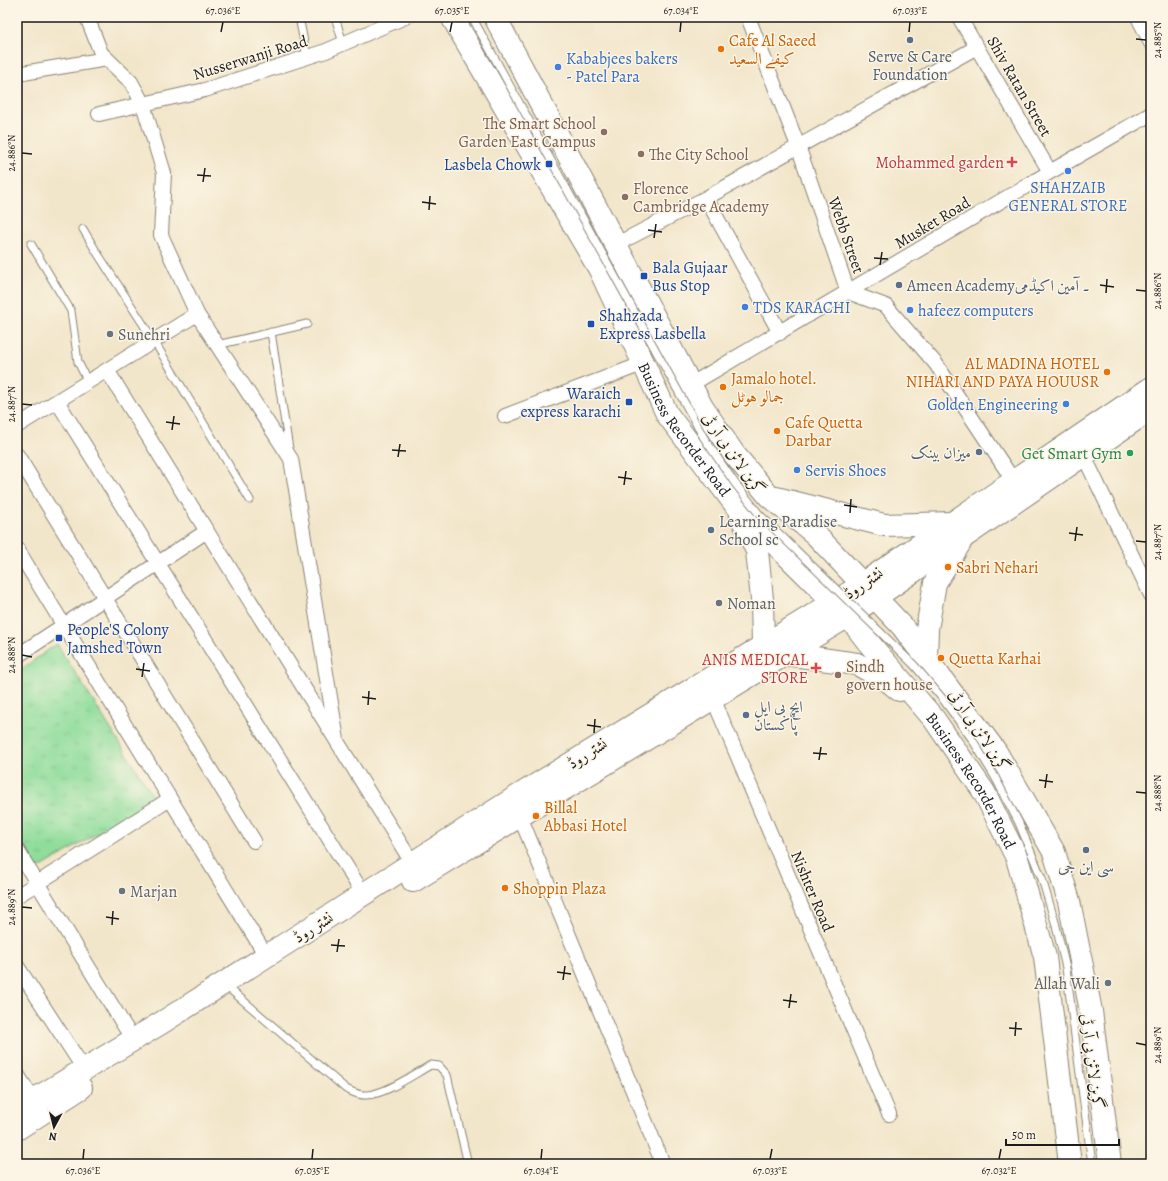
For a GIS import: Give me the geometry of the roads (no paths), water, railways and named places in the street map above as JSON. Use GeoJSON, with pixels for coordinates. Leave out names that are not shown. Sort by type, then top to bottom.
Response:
{"type":"FeatureCollection","features":[{"type":"Feature","properties":{"kind":"main road","name":"Business Recorder Road"},"geometry":{"type":"LineString","coordinates":[[452,17],[600,270],[642,364],[667,414],[735,504],[841,609],[934,719],[984,792],[1017,858],[1045,957],[1070,1164]]}},
{"type":"Feature","properties":{"kind":"main road","name":"Business Recorder Road"},"geometry":{"type":"LineString","coordinates":[[496,17],[615,245],[702,407],[734,454],[770,496],[815,534],[902,626],[996,752],[1054,852],[1069,901],[1091,1012],[1110,1164]]}},
{"type":"Feature","properties":{"kind":"main road","name":"نشتر روڈ"},"geometry":{"type":"LineString","coordinates":[[957,530],[1013,480],[1151,388]]}},
{"type":"Feature","properties":{"kind":"main road","name":"نشتر روڈ"},"geometry":{"type":"LineString","coordinates":[[17,1129],[517,808],[709,689],[786,654],[841,609],[957,530],[1084,456],[1151,409]]}},
{"type":"Feature","properties":{"kind":"main road"},"geometry":{"type":"LineString","coordinates":[[770,496],[884,525],[957,530],[935,583],[927,629],[926,658]]}},
{"type":"Feature","properties":{"kind":"main road"},"geometry":{"type":"LineString","coordinates":[[735,504],[757,551],[762,599],[763,645]]}},
{"type":"Feature","properties":{"kind":"main road","name":"نشتر روڈ"},"geometry":{"type":"LineString","coordinates":[[709,689],[763,645],[841,609]]}},
{"type":"Feature","properties":{"kind":"main road"},"geometry":{"type":"LineString","coordinates":[[786,654],[857,664],[891,683],[934,719]]}},
{"type":"Feature","properties":{"kind":"main road","name":"نشتر روڈ"},"geometry":{"type":"LineString","coordinates":[[25,1105],[267,957],[413,864],[517,808]]}},
{"type":"Feature","properties":{"kind":"street"},"geometry":{"type":"LineString","coordinates":[[87,17],[101,53],[131,82],[143,104],[164,173],[161,235],[197,314],[291,459],[337,740]]}},
{"type":"Feature","properties":{"kind":"street","name":"Nusserwanji Road"},"geometry":{"type":"LineString","coordinates":[[99,114],[205,90],[307,57],[343,43],[381,22],[405,17]]}},
{"type":"Feature","properties":{"kind":"street","name":"Shiv Ratan Street"},"geometry":{"type":"LineString","coordinates":[[959,17],[1050,172]]}},
{"type":"Feature","properties":{"kind":"street"},"geometry":{"type":"LineString","coordinates":[[1138,17],[1151,43]]}},
{"type":"Feature","properties":{"kind":"street","name":"Webb Street"},"geometry":{"type":"LineString","coordinates":[[754,19],[848,292],[886,306],[936,364],[1013,480]]}},
{"type":"Feature","properties":{"kind":"street"},"geometry":{"type":"LineString","coordinates":[[615,245],[706,198],[977,47]]}},
{"type":"Feature","properties":{"kind":"street"},"geometry":{"type":"LineString","coordinates":[[17,74],[107,58]]}},
{"type":"Feature","properties":{"kind":"street","name":"Musket Road"},"geometry":{"type":"LineString","coordinates":[[690,385],[1151,114]]}},
{"type":"Feature","properties":{"kind":"street"},"geometry":{"type":"LineString","coordinates":[[706,198],[780,332]]}},
{"type":"Feature","properties":{"kind":"street"},"geometry":{"type":"LineString","coordinates":[[17,426],[197,314]]}},
{"type":"Feature","properties":{"kind":"street"},"geometry":{"type":"LineString","coordinates":[[505,416],[642,364]]}},
{"type":"Feature","properties":{"kind":"street"},"geometry":{"type":"LineString","coordinates":[[107,370],[413,864]]}},
{"type":"Feature","properties":{"kind":"street"},"geometry":{"type":"LineString","coordinates":[[57,402],[364,895]]}},
{"type":"Feature","properties":{"kind":"street"},"geometry":{"type":"LineString","coordinates":[[17,455],[254,842]]}},
{"type":"Feature","properties":{"kind":"street"},"geometry":{"type":"LineString","coordinates":[[1084,456],[1151,595]]}},
{"type":"Feature","properties":{"kind":"street"},"geometry":{"type":"LineString","coordinates":[[17,656],[207,531]]}},
{"type":"Feature","properties":{"kind":"street"},"geometry":{"type":"LineString","coordinates":[[17,549],[267,957]]}},
{"type":"Feature","properties":{"kind":"street","name":"Nishter Road"},"geometry":{"type":"LineString","coordinates":[[709,689],[889,1114]]}},
{"type":"Feature","properties":{"kind":"street"},"geometry":{"type":"LineString","coordinates":[[17,896],[170,799]]}},
{"type":"Feature","properties":{"kind":"street"},"geometry":{"type":"LineString","coordinates":[[517,808],[663,1164]]}},
{"type":"Feature","properties":{"kind":"street"},"geometry":{"type":"LineString","coordinates":[[17,850],[133,1040]]}},
{"type":"Feature","properties":{"kind":"street"},"geometry":{"type":"LineString","coordinates":[[17,966],[84,1069]]}},
{"type":"Feature","properties":{"kind":"street"},"geometry":{"type":"LineString","coordinates":[[17,1074],[25,1105]]}},
{"type":"Feature","properties":{"kind":"lane"},"geometry":{"type":"LineString","coordinates":[[299,17],[307,57]]}},
{"type":"Feature","properties":{"kind":"lane"},"geometry":{"type":"LineString","coordinates":[[335,17],[343,43]]}},
{"type":"Feature","properties":{"kind":"lane","name":"گرین لائن بی آر ٹی"},"geometry":{"type":"LineString","coordinates":[[472,17],[694,420],[723,467],[760,514],[929,681],[972,739],[996,777],[1031,851],[1055,922],[1071,997],[1092,1164]]}},
{"type":"Feature","properties":{"kind":"lane"},"geometry":{"type":"LineString","coordinates":[[84,229],[96,251],[154,341],[250,500]]}},
{"type":"Feature","properties":{"kind":"lane"},"geometry":{"type":"LineString","coordinates":[[31,244],[71,311],[78,362],[88,382]]}},
{"type":"Feature","properties":{"kind":"lane"},"geometry":{"type":"LineString","coordinates":[[217,345],[307,324]]}},
{"type":"Feature","properties":{"kind":"lane"},"geometry":{"type":"LineString","coordinates":[[271,332],[291,459]]}},
{"type":"Feature","properties":{"kind":"lane"},"geometry":{"type":"LineString","coordinates":[[232,991],[346,1089],[357,1094],[366,1096],[377,1094],[431,1065],[438,1066],[447,1075],[468,1164]]}},
{"type":"Feature","properties":{"kind":"place","name":"Serve & Care Foundation"},"geometry":{"type":"Point","coordinates":[910,40]}},
{"type":"Feature","properties":{"kind":"place","name":"Cafe Al Saeed کیفے السعید"},"geometry":{"type":"Point","coordinates":[721,49]}},
{"type":"Feature","properties":{"kind":"place","name":"Kababjees bakers - Patel Para"},"geometry":{"type":"Point","coordinates":[558,67]}},
{"type":"Feature","properties":{"kind":"place","name":"The Smart School Garden East Campus"},"geometry":{"type":"Point","coordinates":[604,132]}},
{"type":"Feature","properties":{"kind":"place","name":"The City School"},"geometry":{"type":"Point","coordinates":[641,154]}},
{"type":"Feature","properties":{"kind":"place","name":"Mohammed garden"},"geometry":{"type":"Point","coordinates":[1012,162]}},
{"type":"Feature","properties":{"kind":"place","name":"Lasbela Chowk"},"geometry":{"type":"Point","coordinates":[549,164]}},
{"type":"Feature","properties":{"kind":"place","name":"SHAHZAIB GENERAL STORE"},"geometry":{"type":"Point","coordinates":[1068,171]}},
{"type":"Feature","properties":{"kind":"place","name":"Florence Cambridge Academy"},"geometry":{"type":"Point","coordinates":[625,197]}},
{"type":"Feature","properties":{"kind":"place","name":"Bala Gujaar Bus Stop"},"geometry":{"type":"Point","coordinates":[644,276]}},
{"type":"Feature","properties":{"kind":"place","name":"Ameen Academy۔ آمین اکیڈمی"},"geometry":{"type":"Point","coordinates":[899,285]}},
{"type":"Feature","properties":{"kind":"place","name":"TDS KARACHI"},"geometry":{"type":"Point","coordinates":[745,307]}},
{"type":"Feature","properties":{"kind":"place","name":"hafeez computers"},"geometry":{"type":"Point","coordinates":[910,310]}},
{"type":"Feature","properties":{"kind":"place","name":"Shahzada Express Lasbella"},"geometry":{"type":"Point","coordinates":[591,324]}},
{"type":"Feature","properties":{"kind":"place","name":"Sunehri"},"geometry":{"type":"Point","coordinates":[110,334]}},
{"type":"Feature","properties":{"kind":"place","name":"AL MADINA HOTEL NIHARI AND PAYA HOUUSR"},"geometry":{"type":"Point","coordinates":[1107,372]}},
{"type":"Feature","properties":{"kind":"place","name":"Jamalo hotel. جمالو ہوٹل"},"geometry":{"type":"Point","coordinates":[723,387]}},
{"type":"Feature","properties":{"kind":"place","name":"Waraich express karachi"},"geometry":{"type":"Point","coordinates":[629,402]}},
{"type":"Feature","properties":{"kind":"place","name":"Golden Engineering"},"geometry":{"type":"Point","coordinates":[1066,404]}},
{"type":"Feature","properties":{"kind":"place","name":"Cafe Quetta Darbar"},"geometry":{"type":"Point","coordinates":[777,431]}},
{"type":"Feature","properties":{"kind":"place","name":"میزان بینک"},"geometry":{"type":"Point","coordinates":[979,452]}},
{"type":"Feature","properties":{"kind":"place","name":"Get Smart Gym"},"geometry":{"type":"Point","coordinates":[1130,453]}},
{"type":"Feature","properties":{"kind":"place","name":"Servis Shoes"},"geometry":{"type":"Point","coordinates":[797,470]}},
{"type":"Feature","properties":{"kind":"place","name":"Learning Paradise School sc"},"geometry":{"type":"Point","coordinates":[711,530]}},
{"type":"Feature","properties":{"kind":"place","name":"Sabri Nehari"},"geometry":{"type":"Point","coordinates":[948,567]}},
{"type":"Feature","properties":{"kind":"place","name":"Noman"},"geometry":{"type":"Point","coordinates":[719,603]}},
{"type":"Feature","properties":{"kind":"place","name":"People'S Colony Jamshed Town"},"geometry":{"type":"Point","coordinates":[59,638]}},
{"type":"Feature","properties":{"kind":"place","name":"Quetta Karhai"},"geometry":{"type":"Point","coordinates":[941,658]}},
{"type":"Feature","properties":{"kind":"place","name":"ANIS MEDICAL STORE"},"geometry":{"type":"Point","coordinates":[816,668]}},
{"type":"Feature","properties":{"kind":"place","name":"Sindh govern house"},"geometry":{"type":"Point","coordinates":[838,675]}},
{"type":"Feature","properties":{"kind":"place","name":"ایچ بی ایل پاکستان"},"geometry":{"type":"Point","coordinates":[746,715]}},
{"type":"Feature","properties":{"kind":"place","name":"Billal Abbasi Hotel"},"geometry":{"type":"Point","coordinates":[536,816]}},
{"type":"Feature","properties":{"kind":"place","name":"سی این جی"},"geometry":{"type":"Point","coordinates":[1086,850]}},
{"type":"Feature","properties":{"kind":"place","name":"Shoppin Plaza"},"geometry":{"type":"Point","coordinates":[505,888]}},
{"type":"Feature","properties":{"kind":"place","name":"Marjan"},"geometry":{"type":"Point","coordinates":[122,891]}},
{"type":"Feature","properties":{"kind":"place","name":"Allah Wali"},"geometry":{"type":"Point","coordinates":[1108,983]}}]}
